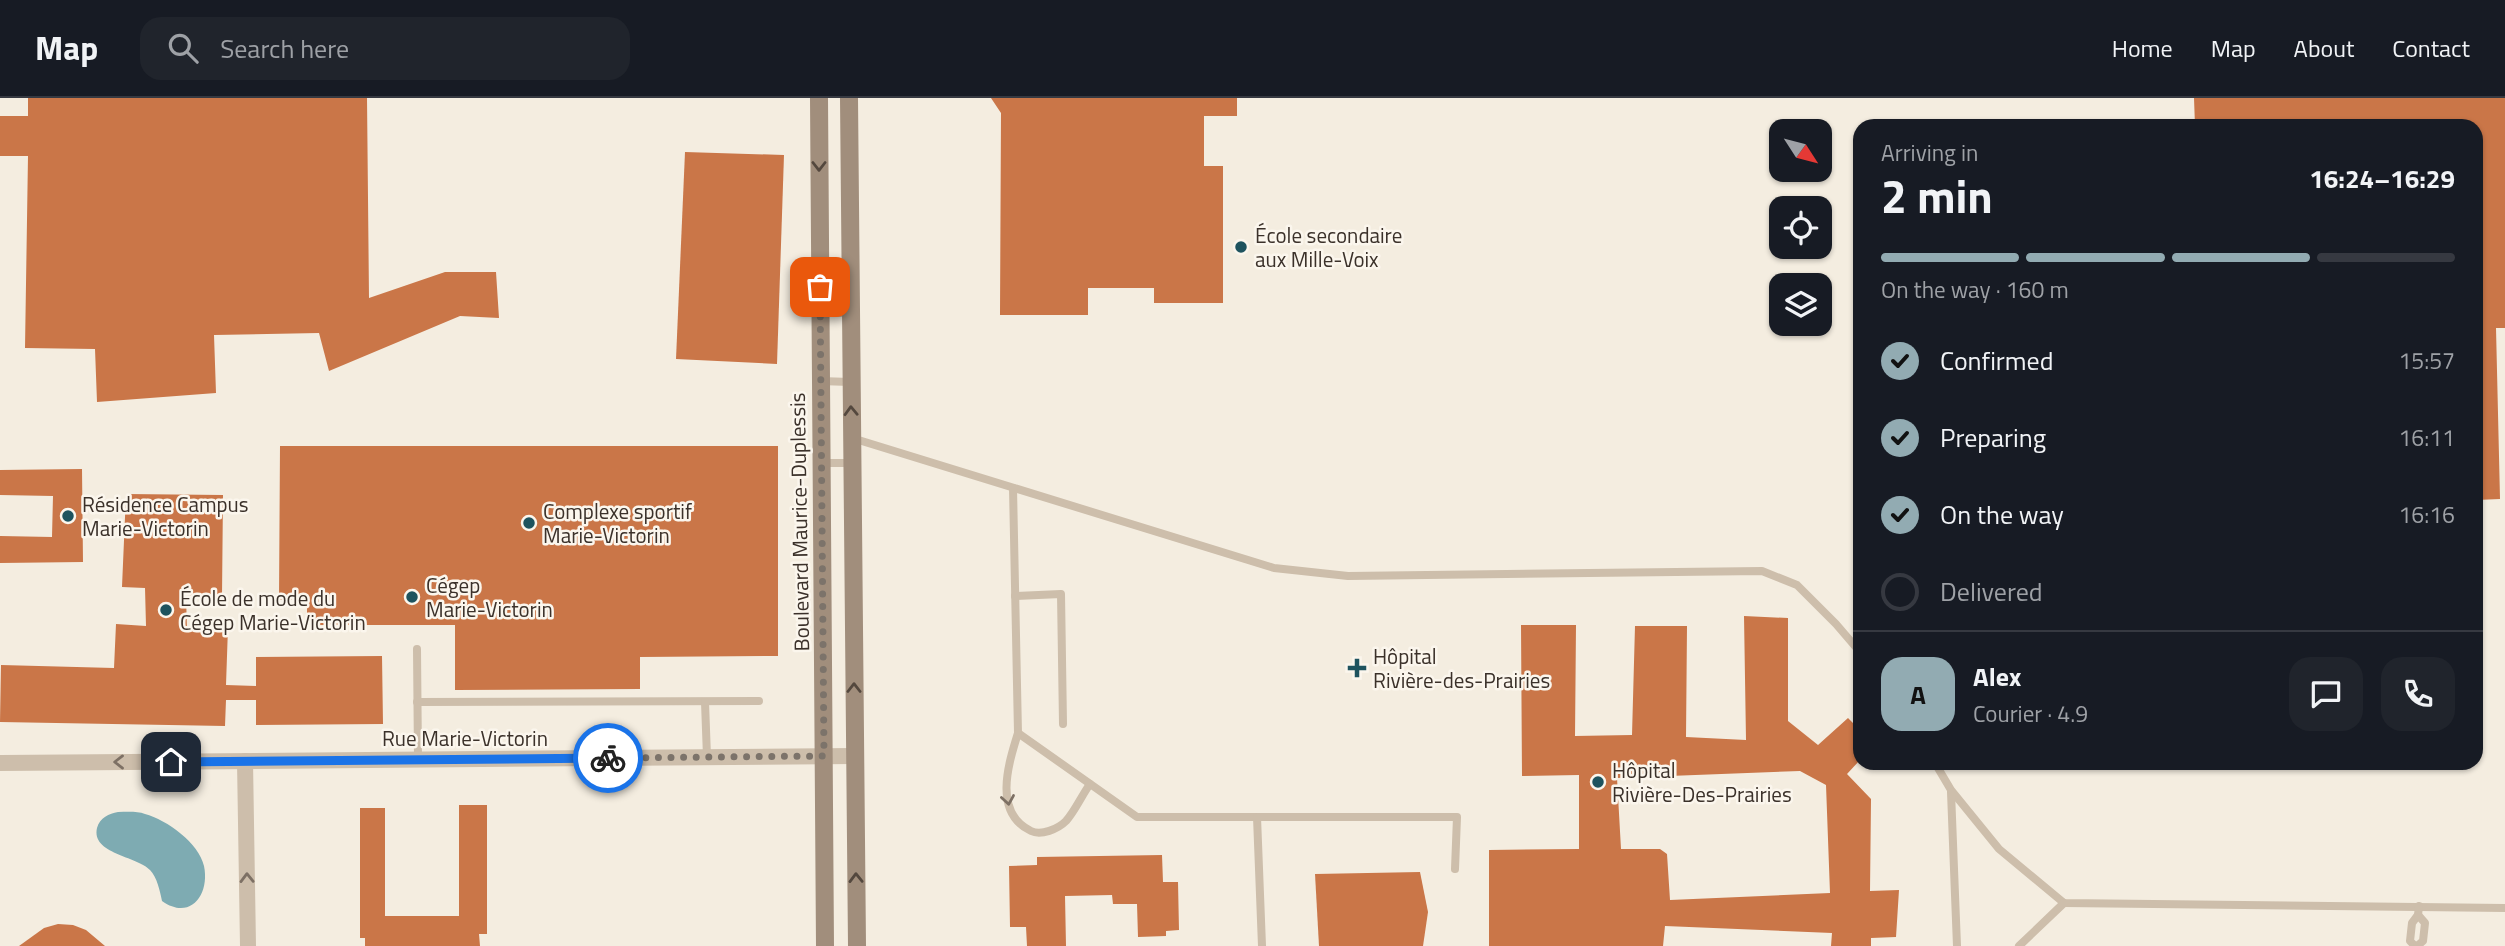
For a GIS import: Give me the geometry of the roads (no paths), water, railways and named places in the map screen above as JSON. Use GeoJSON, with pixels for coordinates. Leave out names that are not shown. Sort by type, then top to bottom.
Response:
{"type":"FeatureCollection","features":[{"type":"Feature","properties":{"kind":"street","name":"Boulevard Maurice-Duplessis"},"geometry":{"type":"LineString","coordinates":[[819,98],[825,946]]}},
{"type":"Feature","properties":{"kind":"street"},"geometry":{"type":"LineString","coordinates":[[849,98],[857,946]]}},
{"type":"Feature","properties":{"kind":"street","name":"Rue Marie-Victorin"},"geometry":{"type":"LineString","coordinates":[[0,763],[854,756]]}},
{"type":"Feature","properties":{"kind":"street"},"geometry":{"type":"LineString","coordinates":[[245,761],[248,946]]}},
{"type":"Feature","properties":{"kind":"lane"},"geometry":{"type":"LineString","coordinates":[[821,313],[849,313]]}},
{"type":"Feature","properties":{"kind":"lane"},"geometry":{"type":"LineString","coordinates":[[820,381],[850,382]]}},
{"type":"Feature","properties":{"kind":"lane"},"geometry":{"type":"LineString","coordinates":[[852,438],[1274,569],[1348,576],[1762,571],[1797,584],[1853,644]]}},
{"type":"Feature","properties":{"kind":"lane"},"geometry":{"type":"LineString","coordinates":[[822,463],[853,463]]}},
{"type":"Feature","properties":{"kind":"lane"},"geometry":{"type":"LineString","coordinates":[[1013,488],[1018,733],[1009,761],[1006,796],[1011,815],[1021,826],[1035,834],[1051,830],[1065,821],[1090,784]]}},
{"type":"Feature","properties":{"kind":"lane"},"geometry":{"type":"LineString","coordinates":[[1015,596],[1061,594],[1063,724]]}},
{"type":"Feature","properties":{"kind":"lane"},"geometry":{"type":"LineString","coordinates":[[417,649],[418,760]]}},
{"type":"Feature","properties":{"kind":"lane"},"geometry":{"type":"LineString","coordinates":[[417,702],[759,701]]}},
{"type":"Feature","properties":{"kind":"lane"},"geometry":{"type":"LineString","coordinates":[[705,702],[707,757]]}},
{"type":"Feature","properties":{"kind":"lane"},"geometry":{"type":"LineString","coordinates":[[1018,733],[1137,817],[1457,817],[1455,869]]}},
{"type":"Feature","properties":{"kind":"lane"},"geometry":{"type":"LineString","coordinates":[[1939,770],[1951,790],[1999,849],[2064,903],[2418,910],[2505,908]]}},
{"type":"Feature","properties":{"kind":"lane"},"geometry":{"type":"LineString","coordinates":[[1951,790],[1957,946]]}},
{"type":"Feature","properties":{"kind":"lane"},"geometry":{"type":"LineString","coordinates":[[1257,817],[1262,946]]}},
{"type":"Feature","properties":{"kind":"lane"},"geometry":{"type":"LineString","coordinates":[[2019,946],[2064,903]]}},
{"type":"Feature","properties":{"kind":"lane"},"geometry":{"type":"LineString","coordinates":[[2416,946],[2423,941],[2425,923],[2418,910]]}},
{"type":"Feature","properties":{"kind":"water"},"geometry":{"type":"Polygon","coordinates":[[[118,812],[139,812],[154,817],[172,827],[196,849],[204,866],[205,877],[204,887],[196,902],[181,908],[162,901],[150,870],[101,844],[97,837],[98,824],[105,817],[118,812]]]}},
{"type":"Feature","properties":{"kind":"place","name":"École secondaire aux Mille-Voix"},"geometry":{"type":"Point","coordinates":[1241,247]}},
{"type":"Feature","properties":{"kind":"place","name":"Résidence Campus Marie-Victorin"},"geometry":{"type":"Point","coordinates":[68,516]}},
{"type":"Feature","properties":{"kind":"place","name":"Complexe sportif Marie-Victorin"},"geometry":{"type":"Point","coordinates":[529,523]}},
{"type":"Feature","properties":{"kind":"place","name":"Cégep Marie-Victorin"},"geometry":{"type":"Point","coordinates":[412,597]}},
{"type":"Feature","properties":{"kind":"place","name":"École de mode du Cégep Marie-Victorin"},"geometry":{"type":"Point","coordinates":[166,610]}},
{"type":"Feature","properties":{"kind":"place","name":"Hôpital Rivière-des-Prairies"},"geometry":{"type":"Point","coordinates":[1357,668]}},
{"type":"Feature","properties":{"kind":"place","name":"Hôpital Rivière-Des-Prairies"},"geometry":{"type":"Point","coordinates":[1598,782]}}]}
